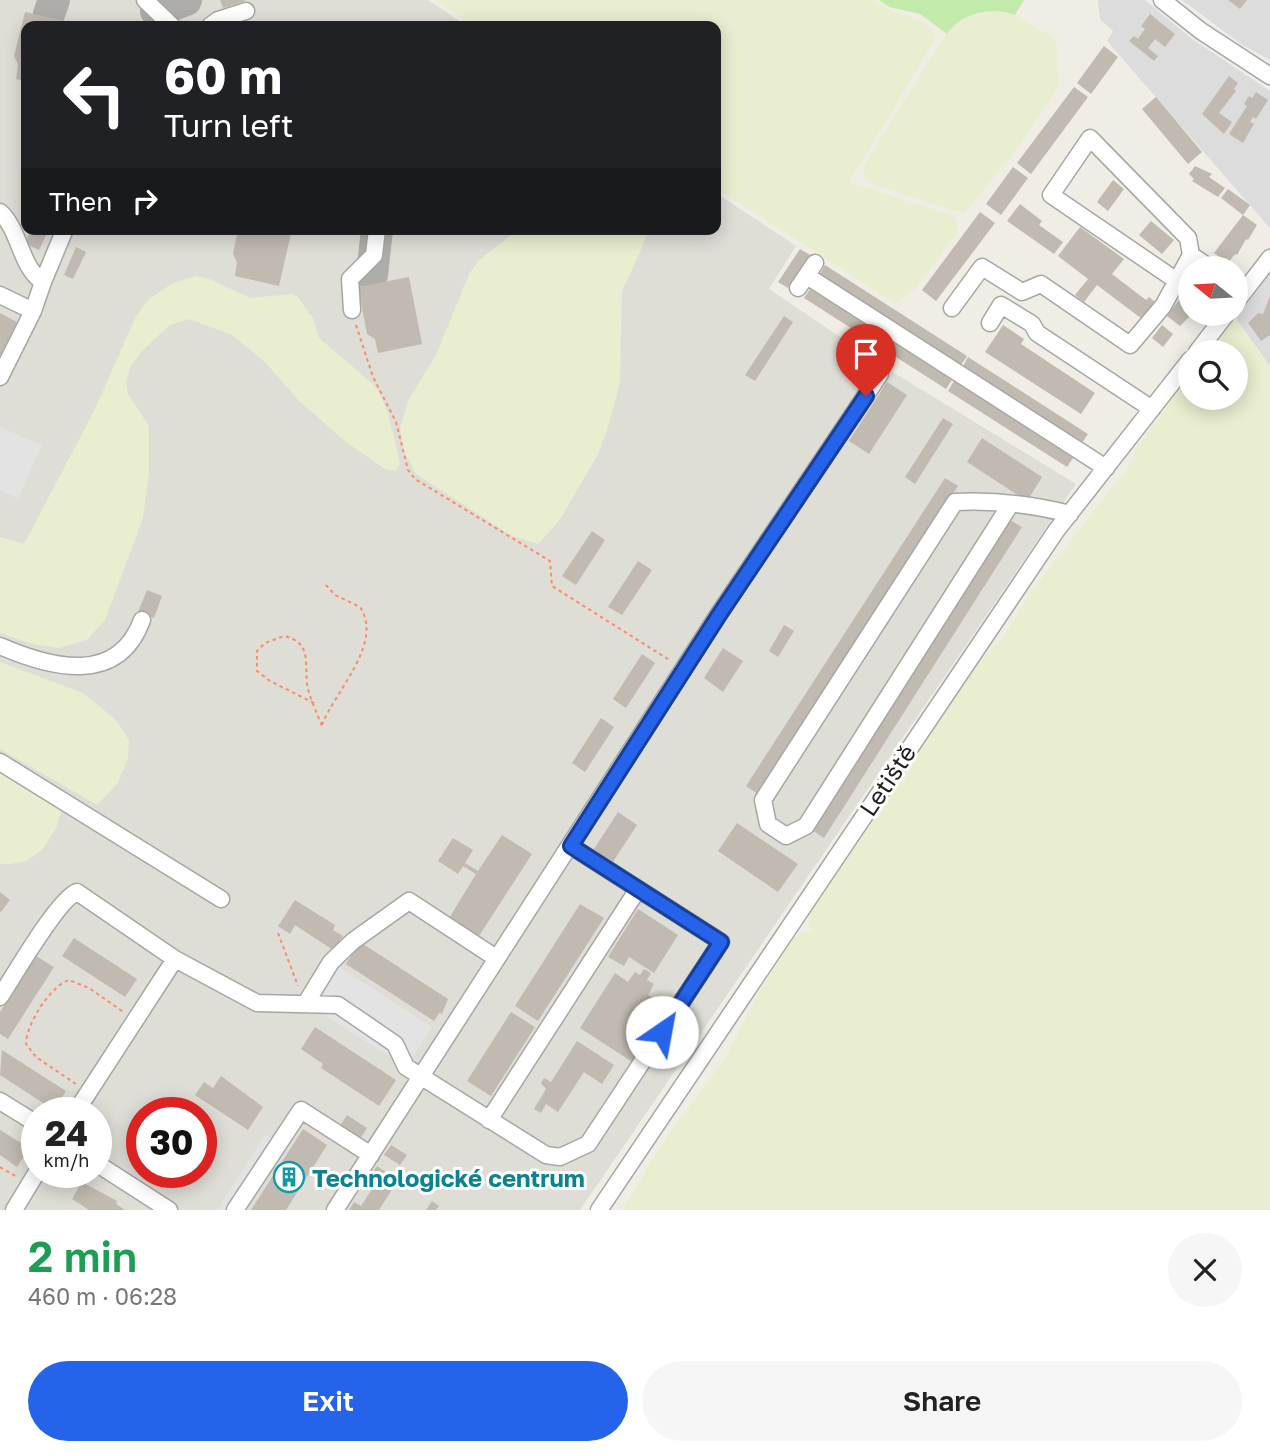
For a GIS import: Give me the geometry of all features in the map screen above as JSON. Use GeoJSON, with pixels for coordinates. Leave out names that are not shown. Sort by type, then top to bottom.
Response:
{"type":"FeatureCollection","features":[{"type":"Feature","properties":{"kind":"street"},"geometry":{"type":"LineString","coordinates":[[145,0],[167,21]]}},
{"type":"Feature","properties":{"kind":"street"},"geometry":{"type":"LineString","coordinates":[[1162,0],[1201,31],[1270,76]]}},
{"type":"Feature","properties":{"kind":"street"},"geometry":{"type":"LineString","coordinates":[[217,21],[246,11]]}},
{"type":"Feature","properties":{"kind":"street"},"geometry":{"type":"LineString","coordinates":[[952,308],[982,267],[1022,292],[1041,284],[1130,345],[1163,306],[1177,281],[1191,255],[1188,238],[1090,138],[1051,195],[1177,281]]}},
{"type":"Feature","properties":{"kind":"street"},"geometry":{"type":"LineString","coordinates":[[0,212],[14,231],[33,272],[43,282]]}},
{"type":"Feature","properties":{"kind":"street"},"geometry":{"type":"LineString","coordinates":[[0,377],[33,311],[63,235]]}},
{"type":"Feature","properties":{"kind":"street"},"geometry":{"type":"LineString","coordinates":[[352,310],[350,279],[374,255],[376,235]]}},
{"type":"Feature","properties":{"kind":"street"},"geometry":{"type":"LineString","coordinates":[[1248,282],[1270,258]]}},
{"type":"Feature","properties":{"kind":"street"},"geometry":{"type":"LineString","coordinates":[[807,276],[1106,468]]}},
{"type":"Feature","properties":{"kind":"street"},"geometry":{"type":"LineString","coordinates":[[0,295],[33,311]]}},
{"type":"Feature","properties":{"kind":"street"},"geometry":{"type":"LineString","coordinates":[[990,323],[1001,305],[1032,324],[1037,333],[1152,409]]}},
{"type":"Feature","properties":{"kind":"street"},"geometry":{"type":"LineString","coordinates":[[1206,340],[1217,326]]}},
{"type":"Feature","properties":{"kind":"street"},"geometry":{"type":"LineString","coordinates":[[335,1210],[719,615],[880,374]]}},
{"type":"Feature","properties":{"kind":"street","name":"Letiště"},"geometry":{"type":"LineString","coordinates":[[599,1210],[657,1120],[1070,514],[1178,375]]}},
{"type":"Feature","properties":{"kind":"street"},"geometry":{"type":"LineString","coordinates":[[1010,505],[806,826],[786,836],[768,824],[764,800],[955,502],[998,499],[1010,505],[1043,507],[1070,514]]}},
{"type":"Feature","properties":{"kind":"street"},"geometry":{"type":"LineString","coordinates":[[0,646],[35,661],[66,667],[98,664],[118,655],[135,639],[142,620]]}},
{"type":"Feature","properties":{"kind":"street"},"geometry":{"type":"LineString","coordinates":[[0,762],[221,900]]}},
{"type":"Feature","properties":{"kind":"street"},"geometry":{"type":"LineString","coordinates":[[0,997],[58,910],[70,895],[77,892],[175,959],[257,1003],[308,999],[338,1005],[395,1044],[406,1067],[546,1155],[560,1157],[588,1144],[721,942],[571,846]]}},
{"type":"Feature","properties":{"kind":"street"},"geometry":{"type":"LineString","coordinates":[[489,1120],[638,889]]}},
{"type":"Feature","properties":{"kind":"street"},"geometry":{"type":"LineString","coordinates":[[308,999],[331,962],[353,941],[409,901],[496,958]]}},
{"type":"Feature","properties":{"kind":"street"},"geometry":{"type":"LineString","coordinates":[[86,1097],[175,959]]}},
{"type":"Feature","properties":{"kind":"street"},"geometry":{"type":"LineString","coordinates":[[0,1101],[21,1115]]}},
{"type":"Feature","properties":{"kind":"street"},"geometry":{"type":"LineString","coordinates":[[235,1210],[301,1110],[371,1155]]}},
{"type":"Feature","properties":{"kind":"street"},"geometry":{"type":"LineString","coordinates":[[112,1173],[169,1210]]}},
{"type":"Feature","properties":{"kind":"street"},"geometry":{"type":"LineString","coordinates":[[14,1210],[27,1188]]}},
{"type":"Feature","properties":{"kind":"path"},"geometry":{"type":"LineString","coordinates":[[352,310],[373,377],[396,422],[408,470],[415,480],[515,543],[542,554],[550,561],[552,586],[683,671]]}},
{"type":"Feature","properties":{"kind":"path"},"geometry":{"type":"LineString","coordinates":[[314,703],[265,678],[257,671],[257,651],[265,643],[284,636],[302,644],[305,650],[307,686],[314,703],[322,726],[366,637],[367,624],[360,607],[335,594],[325,584]]}},
{"type":"Feature","properties":{"kind":"path"},"geometry":{"type":"LineString","coordinates":[[278,933],[296,984],[308,999]]}},
{"type":"Feature","properties":{"kind":"path"},"geometry":{"type":"LineString","coordinates":[[89,1092],[36,1057],[26,1044],[28,1031],[52,992],[62,982],[77,982],[136,1020]]}},
{"type":"Feature","properties":{"kind":"path"},"geometry":{"type":"LineString","coordinates":[[0,1167],[21,1175]]}},
{"type":"Feature","properties":{"kind":"shaded area"},"geometry":{"type":"Polygon","coordinates":[[[0,0],[428,0],[460,21],[21,21],[21,235],[721,235],[721,196],[796,246],[769,289],[886,368],[1076,484],[580,1210],[0,1210],[0,0]]]}},
{"type":"Feature","properties":{"kind":"shaded area"},"geometry":{"type":"Polygon","coordinates":[[[1098,0],[1145,0],[1192,39],[1270,91],[1270,228],[1107,41],[1113,31],[1100,19],[1098,0]]]}},
{"type":"Feature","properties":{"kind":"shaded area"},"geometry":{"type":"Polygon","coordinates":[[[1182,0],[1270,0],[1270,60],[1241,44],[1182,0]]]}},
{"type":"Feature","properties":{"kind":"shaded area"},"geometry":{"type":"Polygon","coordinates":[[[1270,273],[1270,366],[1241,326],[1248,326],[1248,303],[1270,273]]]}},
{"type":"Feature","properties":{"kind":"shaded area"},"geometry":{"type":"Polygon","coordinates":[[[0,427],[42,445],[18,498],[0,490],[0,427]]]}},
{"type":"Feature","properties":{"kind":"shaded area"},"geometry":{"type":"Polygon","coordinates":[[[331,962],[432,1027],[406,1067],[306,1003],[331,962]]]}},
{"type":"Feature","properties":{"kind":"shaded area"},"geometry":{"type":"Polygon","coordinates":[[[265,1135],[274,1140],[229,1210],[217,1210],[265,1135]]]}},
{"type":"Feature","properties":{"kind":"green space"},"geometry":{"type":"Polygon","coordinates":[[[436,0],[873,0],[894,12],[922,21],[935,35],[934,41],[849,182],[951,215],[957,221],[957,233],[916,288],[896,304],[721,191],[721,21],[468,21],[436,0]]]}},
{"type":"Feature","properties":{"kind":"green space"},"geometry":{"type":"Polygon","coordinates":[[[879,0],[1024,0],[1015,15],[997,11],[978,13],[960,21],[947,34],[920,14],[889,7],[879,0]]]}},
{"type":"Feature","properties":{"kind":"green space"},"geometry":{"type":"Polygon","coordinates":[[[994,11],[1015,15],[1051,36],[1056,43],[1059,83],[1050,101],[1006,163],[964,213],[877,186],[866,178],[863,167],[949,29],[967,17],[994,11]]]}},
{"type":"Feature","properties":{"kind":"green space"},"geometry":{"type":"Polygon","coordinates":[[[511,235],[647,235],[622,292],[620,382],[607,431],[596,458],[559,521],[538,544],[512,536],[416,474],[404,451],[400,427],[409,399],[436,355],[469,274],[479,260],[511,235]]]}},
{"type":"Feature","properties":{"kind":"green space"},"geometry":{"type":"Polygon","coordinates":[[[196,276],[207,278],[250,298],[292,294],[298,297],[313,318],[319,338],[374,385],[380,394],[388,413],[400,463],[396,471],[385,469],[346,442],[299,401],[266,363],[232,335],[189,319],[170,325],[142,351],[131,366],[126,381],[128,394],[149,426],[149,472],[143,518],[105,620],[87,640],[58,648],[32,644],[0,633],[0,537],[24,544],[95,409],[136,316],[148,300],[173,283],[196,276]]]}},
{"type":"Feature","properties":{"kind":"green space"},"geometry":{"type":"Polygon","coordinates":[[[1230,326],[1240,326],[1270,367],[1270,1210],[622,1210],[667,1137],[726,1057],[751,1007],[790,942],[799,934],[812,931],[808,923],[813,906],[889,795],[904,779],[912,758],[946,706],[980,661],[1004,637],[1028,596],[1135,458],[1134,451],[1178,392],[1178,410],[1248,410],[1248,340],[1219,340],[1230,326]]]}},
{"type":"Feature","properties":{"kind":"green space"},"geometry":{"type":"Polygon","coordinates":[[[0,662],[83,693],[116,720],[129,740],[128,759],[117,784],[97,805],[0,749],[0,662]]]}},
{"type":"Feature","properties":{"kind":"green space"},"geometry":{"type":"Polygon","coordinates":[[[0,771],[62,809],[56,828],[43,849],[26,861],[0,864],[0,771]]]}},
{"type":"Feature","properties":{"kind":"building"},"geometry":{"type":"Polygon","coordinates":[[[220,0],[245,0],[245,1],[223,8],[220,0]]]}},
{"type":"Feature","properties":{"kind":"building"},"geometry":{"type":"Polygon","coordinates":[[[1228,0],[1247,0],[1240,9],[1228,0]]]}},
{"type":"Feature","properties":{"kind":"building"},"geometry":{"type":"Polygon","coordinates":[[[25,12],[66,21],[23,21],[25,12]]]}},
{"type":"Feature","properties":{"kind":"building"},"geometry":{"type":"Polygon","coordinates":[[[1150,14],[1175,34],[1165,47],[1155,39],[1148,48],[1158,56],[1154,61],[1129,41],[1134,36],[1138,39],[1145,29],[1141,26],[1150,14]]]}},
{"type":"Feature","properties":{"kind":"building"},"geometry":{"type":"Polygon","coordinates":[[[21,28],[21,80],[16,79],[18,65],[14,56],[21,28]]]}},
{"type":"Feature","properties":{"kind":"building"},"geometry":{"type":"Polygon","coordinates":[[[1104,46],[1118,57],[1091,94],[1077,83],[1104,46]]]}},
{"type":"Feature","properties":{"kind":"building"},"geometry":{"type":"Polygon","coordinates":[[[1229,76],[1238,83],[1234,89],[1236,91],[1219,113],[1232,122],[1224,134],[1202,114],[1229,76]]]}},
{"type":"Feature","properties":{"kind":"building"},"geometry":{"type":"Polygon","coordinates":[[[1074,87],[1088,97],[1031,174],[1017,163],[1074,87]]]}},
{"type":"Feature","properties":{"kind":"building"},"geometry":{"type":"Polygon","coordinates":[[[1256,92],[1268,100],[1256,119],[1253,117],[1250,122],[1254,124],[1243,143],[1229,134],[1247,106],[1244,104],[1249,96],[1252,98],[1256,92]]]}},
{"type":"Feature","properties":{"kind":"building"},"geometry":{"type":"Polygon","coordinates":[[[1156,97],[1202,152],[1188,164],[1142,109],[1156,97]]]}},
{"type":"Feature","properties":{"kind":"building"},"geometry":{"type":"Polygon","coordinates":[[[1195,166],[1212,174],[1209,177],[1225,188],[1218,197],[1192,181],[1194,179],[1189,174],[1195,166]]]}},
{"type":"Feature","properties":{"kind":"building"},"geometry":{"type":"Polygon","coordinates":[[[1013,167],[1028,178],[1001,215],[986,204],[1013,167]]]}},
{"type":"Feature","properties":{"kind":"building"},"geometry":{"type":"Polygon","coordinates":[[[1113,180],[1124,189],[1108,211],[1097,202],[1113,180]]]}},
{"type":"Feature","properties":{"kind":"building"},"geometry":{"type":"Polygon","coordinates":[[[1228,189],[1250,205],[1243,215],[1221,198],[1228,189]]]}},
{"type":"Feature","properties":{"kind":"building"},"geometry":{"type":"Polygon","coordinates":[[[1020,204],[1042,221],[1039,225],[1063,242],[1054,254],[1007,221],[1020,204]]]}},
{"type":"Feature","properties":{"kind":"building"},"geometry":{"type":"Polygon","coordinates":[[[980,212],[995,223],[936,301],[922,290],[980,212]]]}},
{"type":"Feature","properties":{"kind":"building"},"geometry":{"type":"Polygon","coordinates":[[[1243,215],[1257,225],[1237,255],[1218,256],[1214,253],[1243,215]]]}},
{"type":"Feature","properties":{"kind":"building"},"geometry":{"type":"Polygon","coordinates":[[[1151,221],[1174,240],[1162,254],[1139,235],[1151,221]]]}},
{"type":"Feature","properties":{"kind":"building"},"geometry":{"type":"Polygon","coordinates":[[[1080,227],[1124,259],[1112,274],[1146,300],[1149,297],[1155,302],[1142,319],[1097,285],[1084,302],[1075,295],[1088,279],[1058,256],[1080,227]]]}},
{"type":"Feature","properties":{"kind":"building"},"geometry":{"type":"Polygon","coordinates":[[[29,235],[46,235],[39,250],[24,243],[29,235]]]}},
{"type":"Feature","properties":{"kind":"building"},"geometry":{"type":"Polygon","coordinates":[[[237,235],[291,235],[279,286],[235,276],[237,262],[233,254],[237,235]]]}},
{"type":"Feature","properties":{"kind":"building"},"geometry":{"type":"Polygon","coordinates":[[[76,247],[86,252],[73,279],[64,275],[76,247]]]}},
{"type":"Feature","properties":{"kind":"building"},"geometry":{"type":"Polygon","coordinates":[[[800,249],[810,255],[788,288],[778,282],[800,249]]]}},
{"type":"Feature","properties":{"kind":"building"},"geometry":{"type":"Polygon","coordinates":[[[825,265],[967,356],[961,365],[820,274],[825,265]]]}},
{"type":"Feature","properties":{"kind":"building"},"geometry":{"type":"Polygon","coordinates":[[[409,277],[422,344],[378,353],[375,339],[367,334],[358,287],[409,277]]]}},
{"type":"Feature","properties":{"kind":"building"},"geometry":{"type":"Polygon","coordinates":[[[810,289],[952,380],[946,389],[804,298],[810,289]]]}},
{"type":"Feature","properties":{"kind":"building"},"geometry":{"type":"Polygon","coordinates":[[[1270,296],[1270,335],[1261,341],[1248,323],[1258,313],[1263,314],[1270,296]]]}},
{"type":"Feature","properties":{"kind":"building"},"geometry":{"type":"Polygon","coordinates":[[[1178,301],[1178,324],[1167,316],[1178,301]]]}},
{"type":"Feature","properties":{"kind":"building"},"geometry":{"type":"Polygon","coordinates":[[[0,313],[17,322],[0,357],[0,313]]]}},
{"type":"Feature","properties":{"kind":"building"},"geometry":{"type":"Polygon","coordinates":[[[784,316],[793,322],[755,381],[745,375],[784,316]]]}},
{"type":"Feature","properties":{"kind":"building"},"geometry":{"type":"Polygon","coordinates":[[[1003,325],[1024,339],[1021,344],[1095,393],[1081,414],[985,352],[1003,325]]]}},
{"type":"Feature","properties":{"kind":"building"},"geometry":{"type":"Polygon","coordinates":[[[1162,325],[1173,334],[1163,347],[1152,338],[1162,325]]]}},
{"type":"Feature","properties":{"kind":"building"},"geometry":{"type":"Polygon","coordinates":[[[968,357],[1088,434],[1082,443],[963,366],[968,357]]]}},
{"type":"Feature","properties":{"kind":"building"},"geometry":{"type":"Polygon","coordinates":[[[954,381],[1073,458],[1067,467],[948,391],[954,381]]]}},
{"type":"Feature","properties":{"kind":"building"},"geometry":{"type":"Polygon","coordinates":[[[887,382],[907,395],[869,454],[849,441],[887,382]]]}},
{"type":"Feature","properties":{"kind":"building"},"geometry":{"type":"Polygon","coordinates":[[[943,418],[953,424],[915,484],[905,477],[943,418]]]}},
{"type":"Feature","properties":{"kind":"building"},"geometry":{"type":"Polygon","coordinates":[[[982,438],[1042,477],[1027,501],[967,462],[982,438]]]}},
{"type":"Feature","properties":{"kind":"building"},"geometry":{"type":"Polygon","coordinates":[[[945,478],[958,486],[758,794],[746,786],[945,478]]]}},
{"type":"Feature","properties":{"kind":"building"},"geometry":{"type":"Polygon","coordinates":[[[1010,520],[1022,527],[824,838],[812,830],[1010,520]]]}},
{"type":"Feature","properties":{"kind":"building"},"geometry":{"type":"Polygon","coordinates":[[[592,531],[605,540],[576,585],[562,576],[592,531]]]}},
{"type":"Feature","properties":{"kind":"building"},"geometry":{"type":"Polygon","coordinates":[[[638,561],[652,570],[622,615],[608,607],[638,561]]]}},
{"type":"Feature","properties":{"kind":"building"},"geometry":{"type":"Polygon","coordinates":[[[147,590],[162,596],[154,618],[138,612],[147,590]]]}},
{"type":"Feature","properties":{"kind":"building"},"geometry":{"type":"Polygon","coordinates":[[[784,625],[794,631],[778,657],[769,651],[784,625]]]}},
{"type":"Feature","properties":{"kind":"building"},"geometry":{"type":"Polygon","coordinates":[[[723,648],[743,661],[723,692],[704,678],[723,648]]]}},
{"type":"Feature","properties":{"kind":"building"},"geometry":{"type":"Polygon","coordinates":[[[642,654],[655,663],[626,708],[613,699],[642,654]]]}},
{"type":"Feature","properties":{"kind":"building"},"geometry":{"type":"Polygon","coordinates":[[[601,718],[614,727],[585,772],[572,763],[601,718]]]}},
{"type":"Feature","properties":{"kind":"building"},"geometry":{"type":"Polygon","coordinates":[[[618,812],[637,825],[611,865],[592,852],[618,812]]]}},
{"type":"Feature","properties":{"kind":"building"},"geometry":{"type":"Polygon","coordinates":[[[737,823],[798,864],[778,892],[718,851],[737,823]]]}},
{"type":"Feature","properties":{"kind":"building"},"geometry":{"type":"Polygon","coordinates":[[[502,835],[532,854],[477,939],[448,920],[476,874],[463,866],[458,874],[438,861],[453,838],[473,850],[465,863],[478,871],[502,835]]]}},
{"type":"Feature","properties":{"kind":"building"},"geometry":{"type":"Polygon","coordinates":[[[0,892],[10,900],[0,913],[0,892]]]}},
{"type":"Feature","properties":{"kind":"building"},"geometry":{"type":"Polygon","coordinates":[[[295,900],[335,925],[333,930],[343,936],[333,950],[295,925],[290,934],[278,926],[295,900]]]}},
{"type":"Feature","properties":{"kind":"building"},"geometry":{"type":"Polygon","coordinates":[[[580,904],[604,918],[538,1021],[515,1006],[580,904]]]}},
{"type":"Feature","properties":{"kind":"building"},"geometry":{"type":"Polygon","coordinates":[[[638,909],[678,935],[654,973],[629,957],[624,966],[608,957],[638,909]]]}},
{"type":"Feature","properties":{"kind":"building"},"geometry":{"type":"Polygon","coordinates":[[[74,938],[137,979],[125,997],[62,956],[74,938]]]}},
{"type":"Feature","properties":{"kind":"building"},"geometry":{"type":"Polygon","coordinates":[[[360,942],[448,999],[442,1014],[439,1013],[434,1021],[346,964],[360,942]]]}},
{"type":"Feature","properties":{"kind":"building"},"geometry":{"type":"Polygon","coordinates":[[[36,956],[54,967],[8,1039],[0,1034],[0,1012],[36,956]]]}},
{"type":"Feature","properties":{"kind":"building"},"geometry":{"type":"Polygon","coordinates":[[[644,969],[651,973],[647,980],[654,984],[648,995],[669,1008],[634,1063],[580,1028],[615,973],[628,982],[635,972],[640,975],[644,969]]]}},
{"type":"Feature","properties":{"kind":"building"},"geometry":{"type":"Polygon","coordinates":[[[511,1012],[535,1027],[491,1096],[467,1081],[511,1012]]]}},
{"type":"Feature","properties":{"kind":"building"},"geometry":{"type":"Polygon","coordinates":[[[315,1027],[396,1080],[379,1106],[321,1068],[323,1064],[301,1049],[315,1027]]]}},
{"type":"Feature","properties":{"kind":"building"},"geometry":{"type":"Polygon","coordinates":[[[577,1041],[614,1065],[602,1084],[584,1072],[558,1112],[546,1104],[541,1113],[534,1109],[546,1089],[541,1083],[544,1078],[551,1082],[577,1041]]]}},
{"type":"Feature","properties":{"kind":"building"},"geometry":{"type":"Polygon","coordinates":[[[2,1050],[66,1091],[62,1097],[34,1097],[0,1075],[2,1050]]]}},
{"type":"Feature","properties":{"kind":"building"},"geometry":{"type":"Polygon","coordinates":[[[221,1076],[263,1107],[248,1130],[217,1110],[217,1097],[195,1095],[204,1082],[213,1088],[221,1076]]]}},
{"type":"Feature","properties":{"kind":"building"},"geometry":{"type":"Polygon","coordinates":[[[347,1115],[367,1128],[360,1139],[340,1126],[347,1115]]]}},
{"type":"Feature","properties":{"kind":"building","name":"Technologické centrum"},"geometry":{"type":"Polygon","coordinates":[[[303,1129],[327,1145],[286,1210],[251,1210],[303,1129]]]}},
{"type":"Feature","properties":{"kind":"building"},"geometry":{"type":"Polygon","coordinates":[[[0,1130],[21,1143],[21,1161],[17,1167],[0,1155],[0,1130]]]}},
{"type":"Feature","properties":{"kind":"building"},"geometry":{"type":"Polygon","coordinates":[[[391,1145],[407,1155],[400,1165],[384,1155],[391,1145]]]}},
{"type":"Feature","properties":{"kind":"building"},"geometry":{"type":"Polygon","coordinates":[[[377,1166],[398,1180],[379,1210],[349,1210],[354,1202],[361,1206],[376,1183],[369,1178],[377,1166]]]}},
{"type":"Feature","properties":{"kind":"building"},"geometry":{"type":"Polygon","coordinates":[[[78,1188],[93,1188],[117,1201],[116,1204],[125,1210],[89,1210],[72,1199],[78,1188]]]}},
{"type":"Feature","properties":{"kind":"building"},"geometry":{"type":"Polygon","coordinates":[[[432,1201],[439,1206],[436,1210],[426,1210],[432,1201]]]}},
{"type":"Feature","properties":{"kind":"taxiway"},"geometry":{"type":"LineString","coordinates":[[49,14],[54,0]]}},
{"type":"Feature","properties":{"kind":"taxiway"},"geometry":{"type":"LineString","coordinates":[[156,11],[186,0]]}},
{"type":"Feature","properties":{"kind":"taxiway"},"geometry":{"type":"LineString","coordinates":[[372,275],[376,235]]}},
{"type":"Feature","properties":{"kind":"place","name":"Technologické centrum"},"geometry":{"type":"Point","coordinates":[289,1177]}},
{"type":"Feature","properties":{"kind":"route"},"geometry":{"type":"LineString","coordinates":[[662,1032],[721,942],[571,846],[719,615],[866,396]]}}]}
